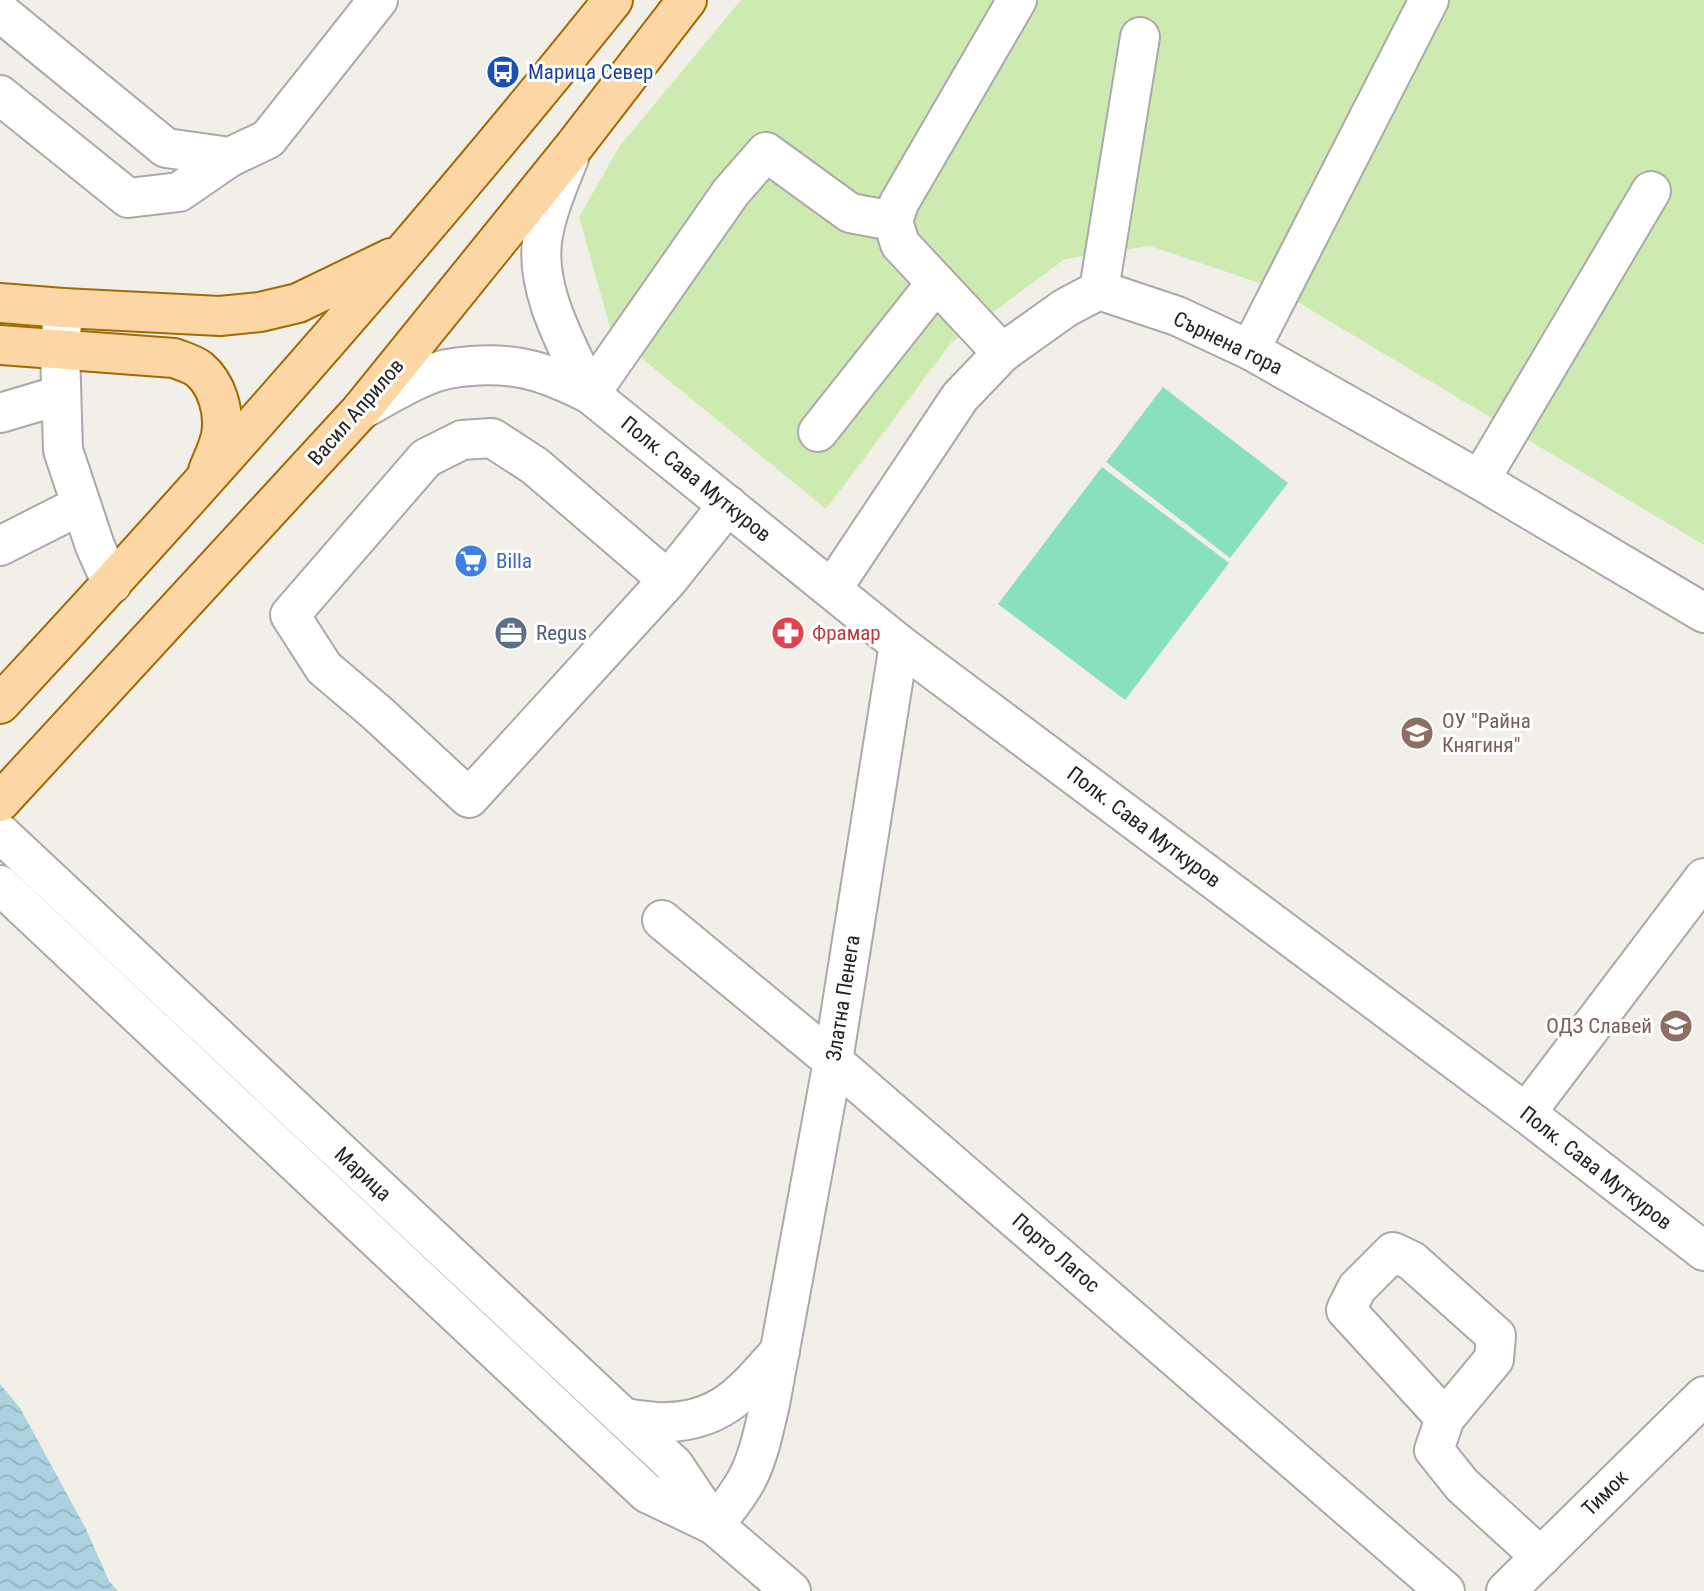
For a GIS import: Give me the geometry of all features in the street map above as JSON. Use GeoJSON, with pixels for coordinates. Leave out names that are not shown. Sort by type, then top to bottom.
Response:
{"type":"FeatureCollection","features":[{"type":"Feature","properties":{"kind":"main road"},"geometry":{"type":"LineString","coordinates":[[0,705],[203,482],[405,251],[613,0]]}},
{"type":"Feature","properties":{"kind":"main road","name":"Васил Априлов"},"geometry":{"type":"LineString","coordinates":[[0,802],[361,410],[572,149],[687,0]]}},
{"type":"Feature","properties":{"kind":"main road"},"geometry":{"type":"LineString","coordinates":[[0,303],[220,316],[260,312],[299,303],[405,251]]}},
{"type":"Feature","properties":{"kind":"main road"},"geometry":{"type":"LineString","coordinates":[[0,345],[174,358],[198,369],[208,380],[220,404],[222,420],[221,435],[203,482]]}},
{"type":"Feature","properties":{"kind":"street"},"geometry":{"type":"LineString","coordinates":[[0,94],[128,198],[179,192],[230,157],[268,139],[379,0]]}},
{"type":"Feature","properties":{"kind":"street"},"geometry":{"type":"LineString","coordinates":[[1002,353],[900,244],[893,221],[899,203],[1017,0]]}},
{"type":"Feature","properties":{"kind":"street"},"geometry":{"type":"LineString","coordinates":[[1250,350],[1429,0]]}},
{"type":"Feature","properties":{"kind":"street"},"geometry":{"type":"LineString","coordinates":[[0,12],[166,148],[230,157]]}},
{"type":"Feature","properties":{"kind":"street"},"geometry":{"type":"LineString","coordinates":[[832,589],[960,397],[1002,353],[1065,308],[1099,290],[1140,37]]}},
{"type":"Feature","properties":{"kind":"street"},"geometry":{"type":"LineString","coordinates":[[572,149],[550,205],[542,237],[541,271],[551,306],[590,394]]}},
{"type":"Feature","properties":{"kind":"street"},"geometry":{"type":"LineString","coordinates":[[590,394],[731,192],[766,152],[850,213],[893,221]]}},
{"type":"Feature","properties":{"kind":"street"},"geometry":{"type":"LineString","coordinates":[[1480,480],[1651,191]]}},
{"type":"Feature","properties":{"kind":"street"},"geometry":{"type":"LineString","coordinates":[[818,432],[936,283]]}},
{"type":"Feature","properties":{"kind":"street","name":"Сърнена гора"},"geometry":{"type":"LineString","coordinates":[[1099,290],[1177,316],[1250,350],[1480,480],[1704,613]]}},
{"type":"Feature","properties":{"kind":"street"},"geometry":{"type":"LineString","coordinates":[[63,308],[60,351],[62,450],[95,546],[112,584]]}},
{"type":"Feature","properties":{"kind":"street"},"geometry":{"type":"LineString","coordinates":[[361,410],[429,374],[452,368],[496,364],[525,368],[558,378],[590,394]]}},
{"type":"Feature","properties":{"kind":"street","name":"Полк. Сава Муткуров"},"geometry":{"type":"LineString","coordinates":[[590,394],[899,644],[1526,1113],[1704,1251]]}},
{"type":"Feature","properties":{"kind":"street"},"geometry":{"type":"LineString","coordinates":[[0,413],[61,395]]}},
{"type":"Feature","properties":{"kind":"street"},"geometry":{"type":"LineString","coordinates":[[668,580],[535,466],[492,438],[462,440],[426,458],[290,615],[324,668],[469,798],[668,580],[728,505]]}},
{"type":"Feature","properties":{"kind":"street"},"geometry":{"type":"LineString","coordinates":[[0,546],[81,505]]}},
{"type":"Feature","properties":{"kind":"street","name":"Златна Пенега"},"geometry":{"type":"LineString","coordinates":[[714,1525],[740,1491],[757,1457],[770,1404],[833,1060],[899,644]]}},
{"type":"Feature","properties":{"kind":"street","name":"Марица"},"geometry":{"type":"LineString","coordinates":[[0,833],[674,1465],[714,1525]]}},
{"type":"Feature","properties":{"kind":"street"},"geometry":{"type":"LineString","coordinates":[[1526,1113],[1704,878]]}},
{"type":"Feature","properties":{"kind":"street","name":"Марица"},"geometry":{"type":"LineString","coordinates":[[0,885],[647,1493],[714,1525],[791,1591]]}},
{"type":"Feature","properties":{"kind":"street","name":"Порто Лагос"},"geometry":{"type":"LineString","coordinates":[[662,920],[833,1060],[1446,1591]]}},
{"type":"Feature","properties":{"kind":"street"},"geometry":{"type":"LineString","coordinates":[[624,1418],[665,1423],[682,1421],[718,1410],[735,1399],[780,1351]]}},
{"type":"Feature","properties":{"kind":"street","name":"Тимок"},"geometry":{"type":"LineString","coordinates":[[1506,1591],[1704,1396]]}},
{"type":"Feature","properties":{"kind":"street"},"geometry":{"type":"LineString","coordinates":[[1445,1418],[1434,1450],[1462,1485],[1541,1557]]}},
{"type":"Feature","properties":{"kind":"green space"},"geometry":{"type":"Polygon","coordinates":[[[741,0],[1704,0],[1704,545],[1274,288],[1150,246],[1065,259],[951,343],[826,509],[612,334],[579,217],[619,147],[741,0]]]}},
{"type":"Feature","properties":{"kind":"green space"},"geometry":{"type":"Polygon","coordinates":[[[1163,387],[1288,483],[1230,558],[1106,462],[1163,387]]]}},
{"type":"Feature","properties":{"kind":"green space"},"geometry":{"type":"Polygon","coordinates":[[[1102,467],[1229,563],[1125,700],[998,604],[1102,467]]]}},
{"type":"Feature","properties":{"kind":"water"},"geometry":{"type":"Polygon","coordinates":[[[0,1384],[20,1408],[86,1529],[109,1581],[118,1591],[0,1591],[0,1384]]]}},
{"type":"Feature","properties":{"kind":"place","name":"Марица Север"},"geometry":{"type":"Point","coordinates":[503,72]}},
{"type":"Feature","properties":{"kind":"place","name":"Billa"},"geometry":{"type":"Point","coordinates":[471,561]}},
{"type":"Feature","properties":{"kind":"place","name":"Regus"},"geometry":{"type":"Point","coordinates":[511,633]}},
{"type":"Feature","properties":{"kind":"place","name":"Фрамар"},"geometry":{"type":"Point","coordinates":[788,633]}},
{"type":"Feature","properties":{"kind":"place","name":"ОУ \"Райна Княгиня\""},"geometry":{"type":"Point","coordinates":[1417,733]}},
{"type":"Feature","properties":{"kind":"place","name":"ОДЗ Славей"},"geometry":{"type":"Point","coordinates":[1676,1026]}}]}
